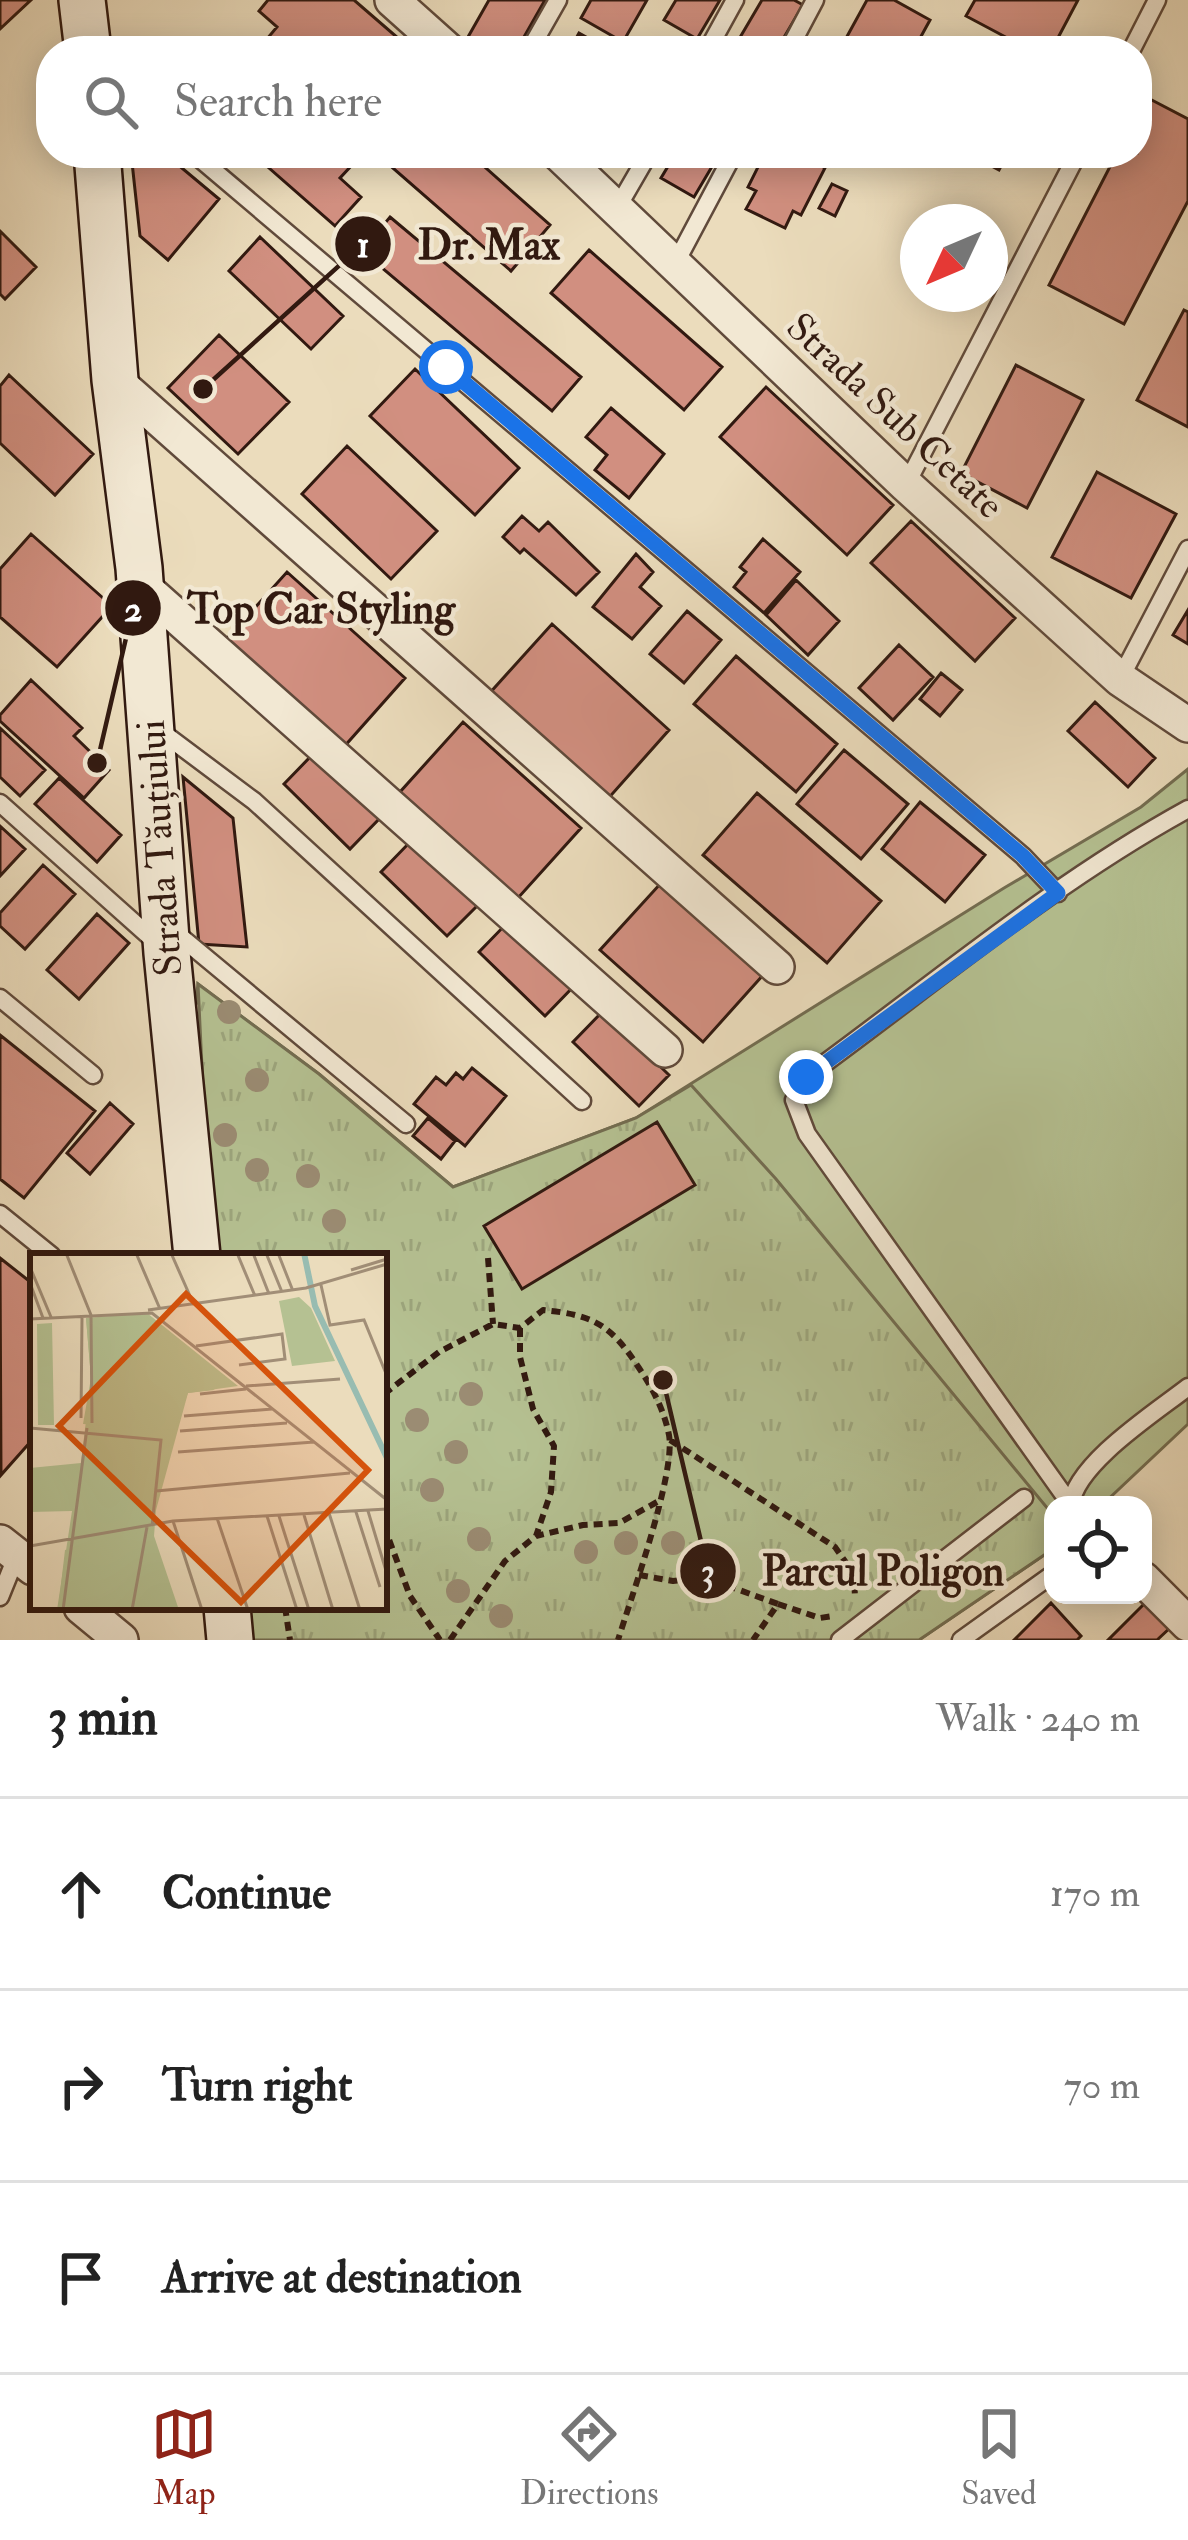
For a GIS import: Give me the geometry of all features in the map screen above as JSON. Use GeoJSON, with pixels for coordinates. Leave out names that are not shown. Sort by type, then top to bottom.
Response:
{"type":"FeatureCollection","features":[{"type":"Feature","properties":{"kind":"main road"},"geometry":{"type":"LineString","coordinates":[[82,0],[86,36]]}},
{"type":"Feature","properties":{"kind":"main road","name":"Strada Tăuțiului"},"geometry":{"type":"LineString","coordinates":[[98,168],[140,584],[196,1253]]}},
{"type":"Feature","properties":{"kind":"main road"},"geometry":{"type":"LineString","coordinates":[[227,1610],[230,1640]]}},
{"type":"Feature","properties":{"kind":"street"},"geometry":{"type":"LineString","coordinates":[[392,0],[432,36]]}},
{"type":"Feature","properties":{"kind":"street","name":"Strada Sub Cetate"},"geometry":{"type":"LineString","coordinates":[[573,168],[906,485],[1120,679],[1188,724]]}},
{"type":"Feature","properties":{"kind":"street"},"geometry":{"type":"LineString","coordinates":[[116,380],[777,967]]}},
{"type":"Feature","properties":{"kind":"street"},"geometry":{"type":"LineString","coordinates":[[140,584],[665,1051]]}},
{"type":"Feature","properties":{"kind":"street"},"geometry":{"type":"LineString","coordinates":[[1152,1588],[1188,1624]]}},
{"type":"Feature","properties":{"kind":"street"},"geometry":{"type":"LineString","coordinates":[[85,1610],[122,1640]]}},
{"type":"Feature","properties":{"kind":"lane"},"geometry":{"type":"LineString","coordinates":[[538,36],[558,0]]}},
{"type":"Feature","properties":{"kind":"lane"},"geometry":{"type":"LineString","coordinates":[[715,36],[735,0]]}},
{"type":"Feature","properties":{"kind":"lane"},"geometry":{"type":"LineString","coordinates":[[796,36],[815,0]]}},
{"type":"Feature","properties":{"kind":"lane"},"geometry":{"type":"LineString","coordinates":[[1139,36],[1157,0]]}},
{"type":"Feature","properties":{"kind":"lane"},"geometry":{"type":"LineString","coordinates":[[211,168],[1023,856],[1058,893]]}},
{"type":"Feature","properties":{"kind":"lane"},"geometry":{"type":"LineString","coordinates":[[616,210],[640,168]]}},
{"type":"Feature","properties":{"kind":"lane"},"geometry":{"type":"LineString","coordinates":[[674,267],[726,168]]}},
{"type":"Feature","properties":{"kind":"lane"},"geometry":{"type":"LineString","coordinates":[[906,485],[1070,168]]}},
{"type":"Feature","properties":{"kind":"lane"},"geometry":{"type":"LineString","coordinates":[[1120,679],[1188,549]]}},
{"type":"Feature","properties":{"kind":"lane"},"geometry":{"type":"LineString","coordinates":[[151,724],[254,801],[582,1101]]}},
{"type":"Feature","properties":{"kind":"lane"},"geometry":{"type":"LineString","coordinates":[[0,803],[166,939],[406,1124]]}},
{"type":"Feature","properties":{"kind":"lane"},"geometry":{"type":"LineString","coordinates":[[1188,809],[1058,893],[806,1077],[794,1100],[807,1134],[1071,1505],[1079,1482],[1110,1449],[1188,1387]]}},
{"type":"Feature","properties":{"kind":"lane"},"geometry":{"type":"LineString","coordinates":[[0,998],[94,1075]]}},
{"type":"Feature","properties":{"kind":"lane"},"geometry":{"type":"LineString","coordinates":[[0,1214],[48,1253]]}},
{"type":"Feature","properties":{"kind":"lane"},"geometry":{"type":"LineString","coordinates":[[840,1640],[1024,1498]]}},
{"type":"Feature","properties":{"kind":"lane"},"geometry":{"type":"LineString","coordinates":[[0,1597],[17,1555]]}},
{"type":"Feature","properties":{"kind":"lane"},"geometry":{"type":"LineString","coordinates":[[961,1640],[1044,1580]]}},
{"type":"Feature","properties":{"kind":"path"},"geometry":{"type":"LineString","coordinates":[[488,1258],[493,1324]]}},
{"type":"Feature","properties":{"kind":"path"},"geometry":{"type":"LineString","coordinates":[[387,1392],[439,1352],[493,1324],[520,1328],[543,1310],[578,1313],[608,1327],[656,1394],[670,1440],[660,1500],[619,1640]]}},
{"type":"Feature","properties":{"kind":"path"},"geometry":{"type":"LineString","coordinates":[[520,1328],[520,1357],[533,1409],[554,1446],[550,1492],[536,1536]]}},
{"type":"Feature","properties":{"kind":"path"},"geometry":{"type":"LineString","coordinates":[[638,1575],[673,1581],[706,1578],[820,1618],[847,1611],[854,1601],[854,1574],[835,1547],[670,1440]]}},
{"type":"Feature","properties":{"kind":"path"},"geometry":{"type":"LineString","coordinates":[[450,1640],[505,1561],[536,1536],[583,1525],[620,1523],[660,1500]]}},
{"type":"Feature","properties":{"kind":"path"},"geometry":{"type":"LineString","coordinates":[[387,1534],[410,1596],[440,1640]]}},
{"type":"Feature","properties":{"kind":"path"},"geometry":{"type":"LineString","coordinates":[[753,1640],[778,1604]]}},
{"type":"Feature","properties":{"kind":"path"},"geometry":{"type":"LineString","coordinates":[[285,1610],[290,1640]]}},
{"type":"Feature","properties":{"kind":"green space"},"geometry":{"type":"Polygon","coordinates":[[[1188,769],[1188,1424],[1112,1496],[1044,1496],[1044,1555],[919,1640],[253,1640],[387,1610],[387,1253],[382,1253],[196,1000],[198,984],[319,1074],[453,1187],[636,1118],[1141,807],[1188,769]]]}},
{"type":"Feature","properties":{"kind":"green space"},"geometry":{"type":"Polygon","coordinates":[[[198,984],[319,1074],[453,1187],[636,1118],[691,1085],[776,1179],[1044,1504],[1044,1555],[919,1640],[253,1640],[248,1610],[387,1610],[387,1253],[211,1253],[198,984]]]}},
{"type":"Feature","properties":{"kind":"building"},"geometry":{"type":"Polygon","coordinates":[[[0,0],[31,0],[0,29],[0,0]]]}},
{"type":"Feature","properties":{"kind":"building"},"geometry":{"type":"Polygon","coordinates":[[[268,0],[354,0],[396,36],[269,36],[277,27],[259,11],[268,0]]]}},
{"type":"Feature","properties":{"kind":"building"},"geometry":{"type":"Polygon","coordinates":[[[489,0],[545,0],[525,36],[469,36],[489,0]]]}},
{"type":"Feature","properties":{"kind":"building"},"geometry":{"type":"Polygon","coordinates":[[[591,0],[647,0],[626,36],[612,36],[581,18],[591,0]]]}},
{"type":"Feature","properties":{"kind":"building"},"geometry":{"type":"Polygon","coordinates":[[[676,0],[720,0],[699,36],[664,20],[676,0]]]}},
{"type":"Feature","properties":{"kind":"building"},"geometry":{"type":"Polygon","coordinates":[[[762,0],[794,0],[803,5],[785,36],[741,36],[762,0]]]}},
{"type":"Feature","properties":{"kind":"building"},"geometry":{"type":"Polygon","coordinates":[[[867,0],[894,0],[930,20],[921,36],[847,36],[867,0]]]}},
{"type":"Feature","properties":{"kind":"building"},"geometry":{"type":"Polygon","coordinates":[[[975,0],[1078,0],[1059,36],[1004,36],[966,16],[975,0]]]}},
{"type":"Feature","properties":{"kind":"building"},"geometry":{"type":"Polygon","coordinates":[[[1152,100],[1188,119],[1188,201],[1124,324],[1049,285],[1109,168],[1152,168],[1152,100]]]}},
{"type":"Feature","properties":{"kind":"building"},"geometry":{"type":"Polygon","coordinates":[[[133,168],[182,168],[219,199],[168,260],[140,236],[133,168]]]}},
{"type":"Feature","properties":{"kind":"building"},"geometry":{"type":"Polygon","coordinates":[[[269,168],[349,168],[340,178],[361,197],[335,226],[269,168]]]}},
{"type":"Feature","properties":{"kind":"building"},"geometry":{"type":"Polygon","coordinates":[[[393,168],[486,168],[550,225],[511,271],[393,168]]]}},
{"type":"Feature","properties":{"kind":"building"},"geometry":{"type":"Polygon","coordinates":[[[667,168],[711,168],[694,197],[661,178],[667,168]]]}},
{"type":"Feature","properties":{"kind":"building"},"geometry":{"type":"Polygon","coordinates":[[[758,168],[825,168],[801,215],[793,211],[785,228],[746,209],[756,191],[748,187],[758,168]]]}},
{"type":"Feature","properties":{"kind":"building"},"geometry":{"type":"Polygon","coordinates":[[[832,184],[847,191],[835,216],[819,208],[832,184]]]}},
{"type":"Feature","properties":{"kind":"building"},"geometry":{"type":"Polygon","coordinates":[[[390,217],[581,377],[552,411],[362,251],[390,217]]]}},
{"type":"Feature","properties":{"kind":"building"},"geometry":{"type":"Polygon","coordinates":[[[0,231],[36,267],[5,299],[0,294],[0,231]]]}},
{"type":"Feature","properties":{"kind":"building"},"geometry":{"type":"Polygon","coordinates":[[[260,237],[343,316],[311,349],[229,271],[260,237]]]}},
{"type":"Feature","properties":{"kind":"building"},"geometry":{"type":"Polygon","coordinates":[[[589,250],[722,367],[684,410],[551,293],[589,250]]]}},
{"type":"Feature","properties":{"kind":"building"},"geometry":{"type":"Polygon","coordinates":[[[1184,310],[1188,312],[1188,427],[1137,400],[1184,310]]]}},
{"type":"Feature","properties":{"kind":"building"},"geometry":{"type":"Polygon","coordinates":[[[219,335],[289,402],[238,454],[168,388],[219,335]]]}},
{"type":"Feature","properties":{"kind":"building"},"geometry":{"type":"Polygon","coordinates":[[[1016,365],[1083,400],[1027,508],[961,473],[1016,365]]]}},
{"type":"Feature","properties":{"kind":"building"},"geometry":{"type":"Polygon","coordinates":[[[415,369],[519,468],[475,515],[370,416],[415,369]]]}},
{"type":"Feature","properties":{"kind":"building"},"geometry":{"type":"Polygon","coordinates":[[[9,375],[93,454],[55,495],[0,443],[0,386],[9,375]]]}},
{"type":"Feature","properties":{"kind":"building"},"geometry":{"type":"Polygon","coordinates":[[[766,387],[893,505],[847,555],[720,437],[766,387]]]}},
{"type":"Feature","properties":{"kind":"building"},"geometry":{"type":"Polygon","coordinates":[[[611,408],[664,454],[629,498],[595,470],[607,455],[586,437],[611,408]]]}},
{"type":"Feature","properties":{"kind":"building"},"geometry":{"type":"Polygon","coordinates":[[[347,446],[437,531],[391,579],[302,494],[347,446]]]}},
{"type":"Feature","properties":{"kind":"building"},"geometry":{"type":"Polygon","coordinates":[[[1097,472],[1176,514],[1131,598],[1052,557],[1097,472]]]}},
{"type":"Feature","properties":{"kind":"building"},"geometry":{"type":"Polygon","coordinates":[[[522,516],[539,531],[548,522],[599,572],[576,595],[524,549],[520,553],[503,537],[522,516]]]}},
{"type":"Feature","properties":{"kind":"building"},"geometry":{"type":"Polygon","coordinates":[[[911,521],[1015,618],[975,661],[871,563],[911,521]]]}},
{"type":"Feature","properties":{"kind":"building"},"geometry":{"type":"Polygon","coordinates":[[[31,534],[112,606],[57,667],[0,617],[0,569],[31,534]]]}},
{"type":"Feature","properties":{"kind":"building"},"geometry":{"type":"Polygon","coordinates":[[[763,539],[800,572],[764,613],[734,587],[746,572],[740,567],[763,539]]]}},
{"type":"Feature","properties":{"kind":"building"},"geometry":{"type":"Polygon","coordinates":[[[636,554],[653,572],[640,587],[661,606],[632,639],[593,607],[636,554]]]}},
{"type":"Feature","properties":{"kind":"building"},"geometry":{"type":"Polygon","coordinates":[[[287,572],[405,678],[342,749],[224,642],[287,572]]]}},
{"type":"Feature","properties":{"kind":"building"},"geometry":{"type":"Polygon","coordinates":[[[796,580],[839,621],[808,655],[766,615],[796,580]]]}},
{"type":"Feature","properties":{"kind":"building"},"geometry":{"type":"Polygon","coordinates":[[[1188,610],[1188,644],[1173,635],[1188,610]]]}},
{"type":"Feature","properties":{"kind":"building"},"geometry":{"type":"Polygon","coordinates":[[[687,611],[721,640],[684,683],[650,654],[687,611]]]}},
{"type":"Feature","properties":{"kind":"building"},"geometry":{"type":"Polygon","coordinates":[[[552,624],[669,730],[606,801],[488,695],[552,624]]]}},
{"type":"Feature","properties":{"kind":"building"},"geometry":{"type":"Polygon","coordinates":[[[899,645],[933,677],[893,720],[859,688],[899,645]]]}},
{"type":"Feature","properties":{"kind":"building"},"geometry":{"type":"Polygon","coordinates":[[[736,656],[837,744],[796,792],[694,704],[736,656]]]}},
{"type":"Feature","properties":{"kind":"building"},"geometry":{"type":"Polygon","coordinates":[[[941,673],[962,690],[940,716],[920,699],[941,673]]]}},
{"type":"Feature","properties":{"kind":"building"},"geometry":{"type":"Polygon","coordinates":[[[31,680],[82,728],[74,736],[109,770],[84,798],[0,721],[0,715],[31,680]]]}},
{"type":"Feature","properties":{"kind":"building"},"geometry":{"type":"Polygon","coordinates":[[[1095,702],[1155,758],[1128,787],[1068,731],[1095,702]]]}},
{"type":"Feature","properties":{"kind":"building"},"geometry":{"type":"Polygon","coordinates":[[[463,722],[581,828],[518,898],[400,792],[463,722]]]}},
{"type":"Feature","properties":{"kind":"building"},"geometry":{"type":"Polygon","coordinates":[[[0,728],[45,770],[20,796],[0,777],[0,728]]]}},
{"type":"Feature","properties":{"kind":"building"},"geometry":{"type":"Polygon","coordinates":[[[844,750],[908,804],[861,859],[797,804],[844,750]]]}},
{"type":"Feature","properties":{"kind":"building"},"geometry":{"type":"Polygon","coordinates":[[[314,753],[380,818],[350,849],[284,784],[314,753]]]}},
{"type":"Feature","properties":{"kind":"building"},"geometry":{"type":"Polygon","coordinates":[[[183,777],[233,818],[247,947],[199,944],[183,777]]]}},
{"type":"Feature","properties":{"kind":"building"},"geometry":{"type":"Polygon","coordinates":[[[59,778],[121,835],[97,862],[35,804],[59,778]]]}},
{"type":"Feature","properties":{"kind":"building"},"geometry":{"type":"Polygon","coordinates":[[[757,793],[881,901],[827,963],[703,855],[757,793]]]}},
{"type":"Feature","properties":{"kind":"building"},"geometry":{"type":"Polygon","coordinates":[[[920,802],[985,855],[945,902],[882,849],[920,802]]]}},
{"type":"Feature","properties":{"kind":"building"},"geometry":{"type":"Polygon","coordinates":[[[0,826],[25,849],[0,876],[0,826]]]}},
{"type":"Feature","properties":{"kind":"building"},"geometry":{"type":"Polygon","coordinates":[[[411,841],[478,905],[447,936],[381,872],[411,841]]]}},
{"type":"Feature","properties":{"kind":"building"},"geometry":{"type":"Polygon","coordinates":[[[43,865],[75,894],[25,949],[0,926],[0,913],[43,865]]]}},
{"type":"Feature","properties":{"kind":"building"},"geometry":{"type":"Polygon","coordinates":[[[661,883],[764,974],[703,1042],[600,950],[661,883]]]}},
{"type":"Feature","properties":{"kind":"building"},"geometry":{"type":"Polygon","coordinates":[[[97,914],[129,943],[79,999],[47,970],[97,914]]]}},
{"type":"Feature","properties":{"kind":"building"},"geometry":{"type":"Polygon","coordinates":[[[509,921],[575,985],[545,1016],[479,952],[509,921]]]}},
{"type":"Feature","properties":{"kind":"building"},"geometry":{"type":"Polygon","coordinates":[[[603,1011],[669,1075],[639,1106],[573,1042],[603,1011]]]}},
{"type":"Feature","properties":{"kind":"building"},"geometry":{"type":"Polygon","coordinates":[[[0,1035],[95,1111],[24,1198],[0,1179],[0,1035]]]}},
{"type":"Feature","properties":{"kind":"building"},"geometry":{"type":"Polygon","coordinates":[[[472,1068],[506,1096],[465,1146],[414,1104],[436,1077],[446,1085],[456,1073],[463,1079],[472,1068]]]}},
{"type":"Feature","properties":{"kind":"building"},"geometry":{"type":"Polygon","coordinates":[[[110,1103],[133,1124],[90,1174],[67,1153],[110,1103]]]}},
{"type":"Feature","properties":{"kind":"building"},"geometry":{"type":"Polygon","coordinates":[[[428,1118],[455,1141],[441,1159],[413,1136],[428,1118]]]}},
{"type":"Feature","properties":{"kind":"building"},"geometry":{"type":"Polygon","coordinates":[[[657,1122],[695,1185],[522,1289],[484,1226],[657,1122]]]}},
{"type":"Feature","properties":{"kind":"building"},"geometry":{"type":"Polygon","coordinates":[[[0,1258],[30,1282],[30,1442],[1,1475],[0,1258]]]}},
{"type":"Feature","properties":{"kind":"building"},"geometry":{"type":"Polygon","coordinates":[[[1050,1604],[1081,1636],[1077,1640],[1014,1640],[1050,1604]]]}},
{"type":"Feature","properties":{"kind":"building"},"geometry":{"type":"Polygon","coordinates":[[[1144,1604],[1150,1604],[1172,1626],[1157,1640],[1108,1640],[1144,1604]]]}},
{"type":"Feature","properties":{"kind":"place","name":"Dr. Max"},"geometry":{"type":"Point","coordinates":[203,389]}},
{"type":"Feature","properties":{"kind":"place","name":"Top Car Styling"},"geometry":{"type":"Point","coordinates":[97,763]}},
{"type":"Feature","properties":{"kind":"place","name":"Parcul Poligon"},"geometry":{"type":"Point","coordinates":[663,1380]}},
{"type":"Feature","properties":{"kind":"route"},"geometry":{"type":"LineString","coordinates":[[446,367],[1023,856],[1058,893],[806,1077]]}}]}
